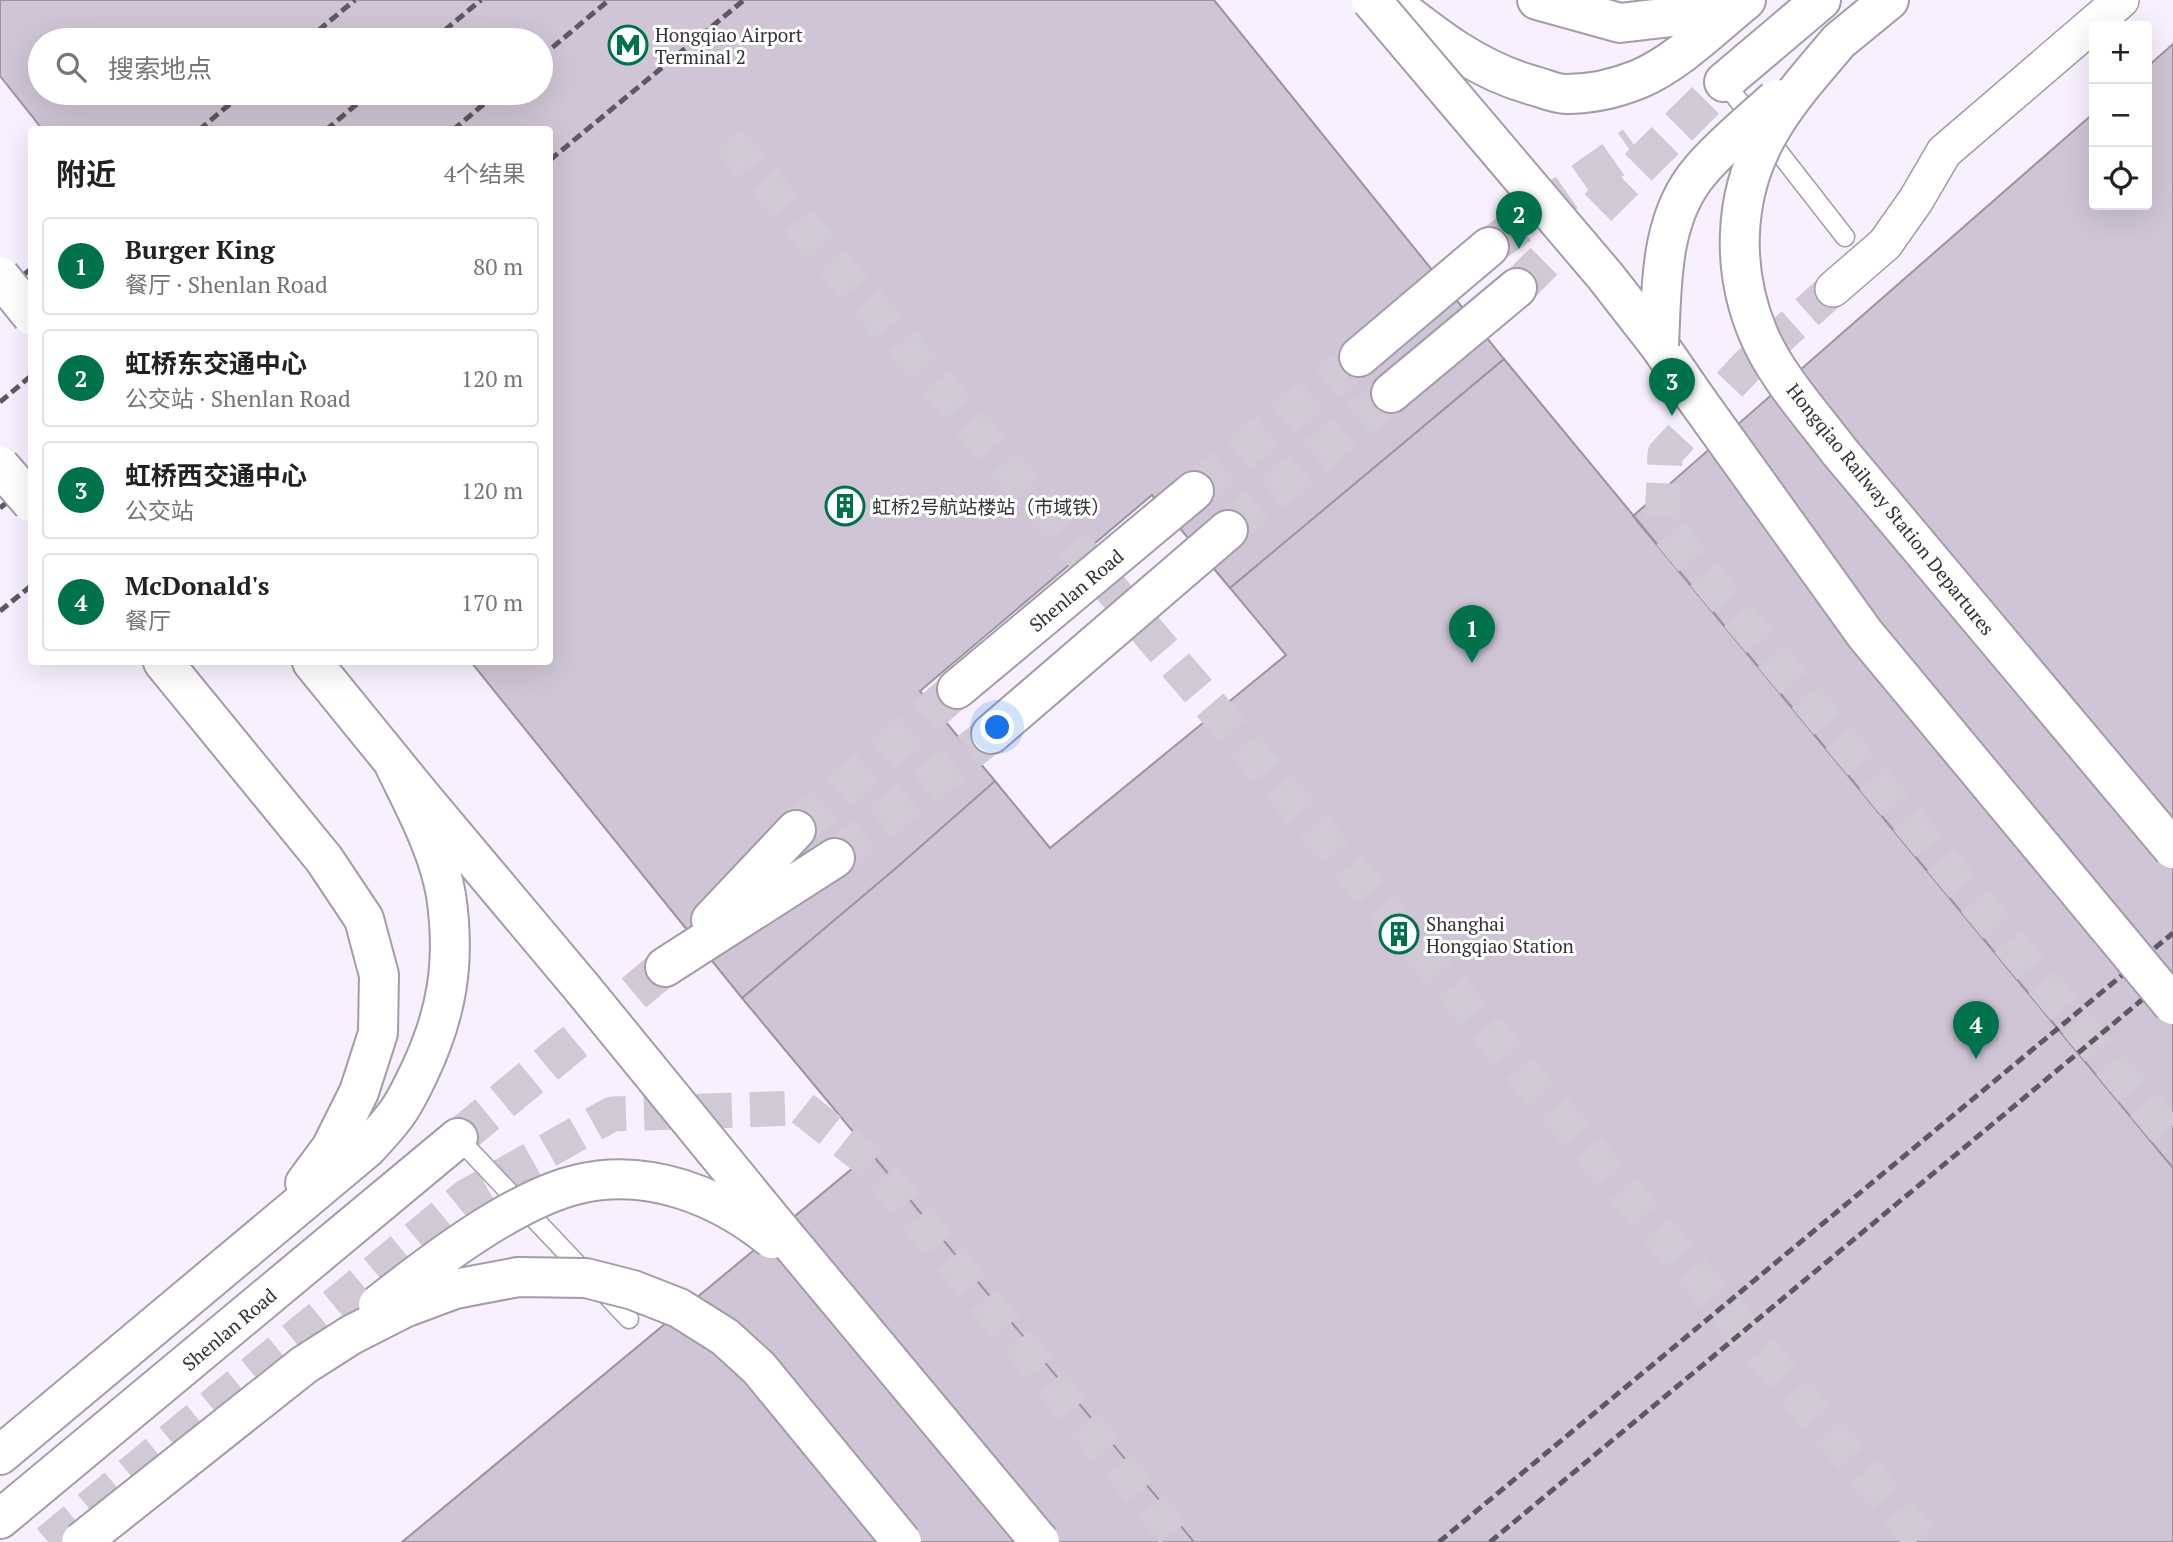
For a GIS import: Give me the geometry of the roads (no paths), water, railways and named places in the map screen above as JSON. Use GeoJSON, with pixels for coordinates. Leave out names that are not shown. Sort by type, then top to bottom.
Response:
{"type":"FeatureCollection","features":[{"type":"Feature","properties":{"kind":"main road"},"geometry":{"type":"LineString","coordinates":[[1371,0],[1606,277],[1659,345],[1865,634],[2173,1005]]}},
{"type":"Feature","properties":{"kind":"main road"},"geometry":{"type":"LineString","coordinates":[[1389,0],[1442,42],[1474,62],[1517,81],[1563,94],[1599,91],[1639,79],[1669,61],[1746,0]]}},
{"type":"Feature","properties":{"kind":"main road"},"geometry":{"type":"LineString","coordinates":[[1537,0],[1620,23],[1672,17],[1727,0]]}},
{"type":"Feature","properties":{"kind":"main road"},"geometry":{"type":"LineString","coordinates":[[1724,82],[1821,0]]}},
{"type":"Feature","properties":{"kind":"main road","name":"Hongqiao Railway Station Departures"},"geometry":{"type":"LineString","coordinates":[[1889,0],[1839,41],[1782,112],[1765,140],[1747,187],[1738,232],[1743,284],[1758,334],[1788,385],[1839,451],[2173,849]]}},
{"type":"Feature","properties":{"kind":"main road"},"geometry":{"type":"LineString","coordinates":[[1659,345],[1664,257],[1676,210],[1699,171],[1839,41]]}},
{"type":"Feature","properties":{"kind":"main road"},"geometry":{"type":"LineString","coordinates":[[1359,357],[1489,247]]}},
{"type":"Feature","properties":{"kind":"main road"},"geometry":{"type":"LineString","coordinates":[[0,276],[28,311]]}},
{"type":"Feature","properties":{"kind":"main road"},"geometry":{"type":"LineString","coordinates":[[1391,393],[1517,288]]}},
{"type":"Feature","properties":{"kind":"main road"},"geometry":{"type":"LineString","coordinates":[[0,466],[28,498]]}},
{"type":"Feature","properties":{"kind":"main road","name":"Shenlan Road"},"geometry":{"type":"LineString","coordinates":[[957,689],[1194,491]]}},
{"type":"Feature","properties":{"kind":"main road"},"geometry":{"type":"LineString","coordinates":[[991,734],[1228,530]]}},
{"type":"Feature","properties":{"kind":"main road"},"geometry":{"type":"LineString","coordinates":[[165,665],[324,859],[364,919],[379,975],[378,1033],[359,1092],[331,1148],[290,1203],[240,1255]]}},
{"type":"Feature","properties":{"kind":"main road"},"geometry":{"type":"LineString","coordinates":[[314,665],[1040,1542]]}},
{"type":"Feature","properties":{"kind":"main road"},"geometry":{"type":"LineString","coordinates":[[0,1455],[366,1149],[395,1116],[435,1040],[446,997],[450,949],[446,893],[430,842],[393,762]]}},
{"type":"Feature","properties":{"kind":"main road"},"geometry":{"type":"LineString","coordinates":[[796,830],[665,967],[835,858]]}},
{"type":"Feature","properties":{"kind":"main road","name":"Shenlan Road"},"geometry":{"type":"LineString","coordinates":[[0,1519],[458,1138]]}},
{"type":"Feature","properties":{"kind":"main road"},"geometry":{"type":"LineString","coordinates":[[81,1542],[409,1280],[455,1248],[535,1200],[579,1184],[630,1179],[673,1186],[718,1203],[765,1233],[822,1281]]}},
{"type":"Feature","properties":{"kind":"main road"},"geometry":{"type":"LineString","coordinates":[[304,1365],[351,1335],[404,1308],[455,1289],[518,1277],[586,1278],[633,1290],[679,1308],[725,1336],[751,1360],[902,1542]]}},
{"type":"Feature","properties":{"kind":"street"},"geometry":{"type":"LineString","coordinates":[[1833,289],[1885,244],[1916,200],[1944,152],[2121,0]]}},
{"type":"Feature","properties":{"kind":"lane"},"geometry":{"type":"LineString","coordinates":[[1724,82],[1845,237]]}},
{"type":"Feature","properties":{"kind":"lane"},"geometry":{"type":"LineString","coordinates":[[458,1138],[629,1320]]}},
{"type":"Feature","properties":{"kind":"tunnel"},"geometry":{"type":"LineString","coordinates":[[1517,288],[1724,82]]}},
{"type":"Feature","properties":{"kind":"tunnel"},"geometry":{"type":"LineString","coordinates":[[729,140],[1923,1542]]}},
{"type":"Feature","properties":{"kind":"tunnel"},"geometry":{"type":"LineString","coordinates":[[1489,247],[1634,145]]}},
{"type":"Feature","properties":{"kind":"tunnel"},"geometry":{"type":"LineString","coordinates":[[1833,289],[1749,364],[1665,454],[1662,524],[2173,1140]]}},
{"type":"Feature","properties":{"kind":"tunnel"},"geometry":{"type":"LineString","coordinates":[[1194,491],[1359,357]]}},
{"type":"Feature","properties":{"kind":"tunnel"},"geometry":{"type":"LineString","coordinates":[[1228,530],[1391,393]]}},
{"type":"Feature","properties":{"kind":"tunnel"},"geometry":{"type":"LineString","coordinates":[[796,830],[957,689]]}},
{"type":"Feature","properties":{"kind":"tunnel"},"geometry":{"type":"LineString","coordinates":[[835,858],[991,734]]}},
{"type":"Feature","properties":{"kind":"tunnel"},"geometry":{"type":"LineString","coordinates":[[458,1138],[665,967]]}},
{"type":"Feature","properties":{"kind":"tunnel"},"geometry":{"type":"LineString","coordinates":[[48,1542],[467,1196],[612,1114],[802,1108],[874,1165],[1181,1542]]}},
{"type":"Feature","properties":{"kind":"railway"},"geometry":{"type":"LineString","coordinates":[[321,28],[355,0]]}},
{"type":"Feature","properties":{"kind":"railway"},"geometry":{"type":"LineString","coordinates":[[447,28],[481,0]]}},
{"type":"Feature","properties":{"kind":"railway"},"geometry":{"type":"LineString","coordinates":[[553,47],[609,0]]}},
{"type":"Feature","properties":{"kind":"railway"},"geometry":{"type":"LineString","coordinates":[[553,158],[744,0]]}},
{"type":"Feature","properties":{"kind":"railway"},"geometry":{"type":"LineString","coordinates":[[204,126],[229,105]]}},
{"type":"Feature","properties":{"kind":"railway"},"geometry":{"type":"LineString","coordinates":[[331,126],[356,105]]}},
{"type":"Feature","properties":{"kind":"railway"},"geometry":{"type":"LineString","coordinates":[[458,126],[483,105]]}},
{"type":"Feature","properties":{"kind":"railway"},"geometry":{"type":"LineString","coordinates":[[0,294],[28,271]]}},
{"type":"Feature","properties":{"kind":"railway"},"geometry":{"type":"LineString","coordinates":[[0,402],[28,378]]}},
{"type":"Feature","properties":{"kind":"railway"},"geometry":{"type":"LineString","coordinates":[[0,508],[28,485]]}},
{"type":"Feature","properties":{"kind":"railway"},"geometry":{"type":"LineString","coordinates":[[0,611],[28,588]]}},
{"type":"Feature","properties":{"kind":"railway"},"geometry":{"type":"LineString","coordinates":[[1439,1542],[2173,933]]}},
{"type":"Feature","properties":{"kind":"railway"},"geometry":{"type":"LineString","coordinates":[[1490,1542],[2173,974]]}},
{"type":"Feature","properties":{"kind":"place","name":"Hongqiao Airport Terminal 2"},"geometry":{"type":"Point","coordinates":[628,45]}},
{"type":"Feature","properties":{"kind":"place","name":"虹桥东交通中心"},"geometry":{"type":"Point","coordinates":[1519,249]}},
{"type":"Feature","properties":{"kind":"place","name":"虹桥西交通中心"},"geometry":{"type":"Point","coordinates":[1672,416]}},
{"type":"Feature","properties":{"kind":"place","name":"虹桥2号航站楼站（市域铁）"},"geometry":{"type":"Point","coordinates":[845,506]}},
{"type":"Feature","properties":{"kind":"place","name":"Burger King"},"geometry":{"type":"Point","coordinates":[1472,663]}},
{"type":"Feature","properties":{"kind":"place","name":"Shanghai Hongqiao Station"},"geometry":{"type":"Point","coordinates":[1399,934]}},
{"type":"Feature","properties":{"kind":"place","name":"McDonald's"},"geometry":{"type":"Point","coordinates":[1976,1059]}}]}
